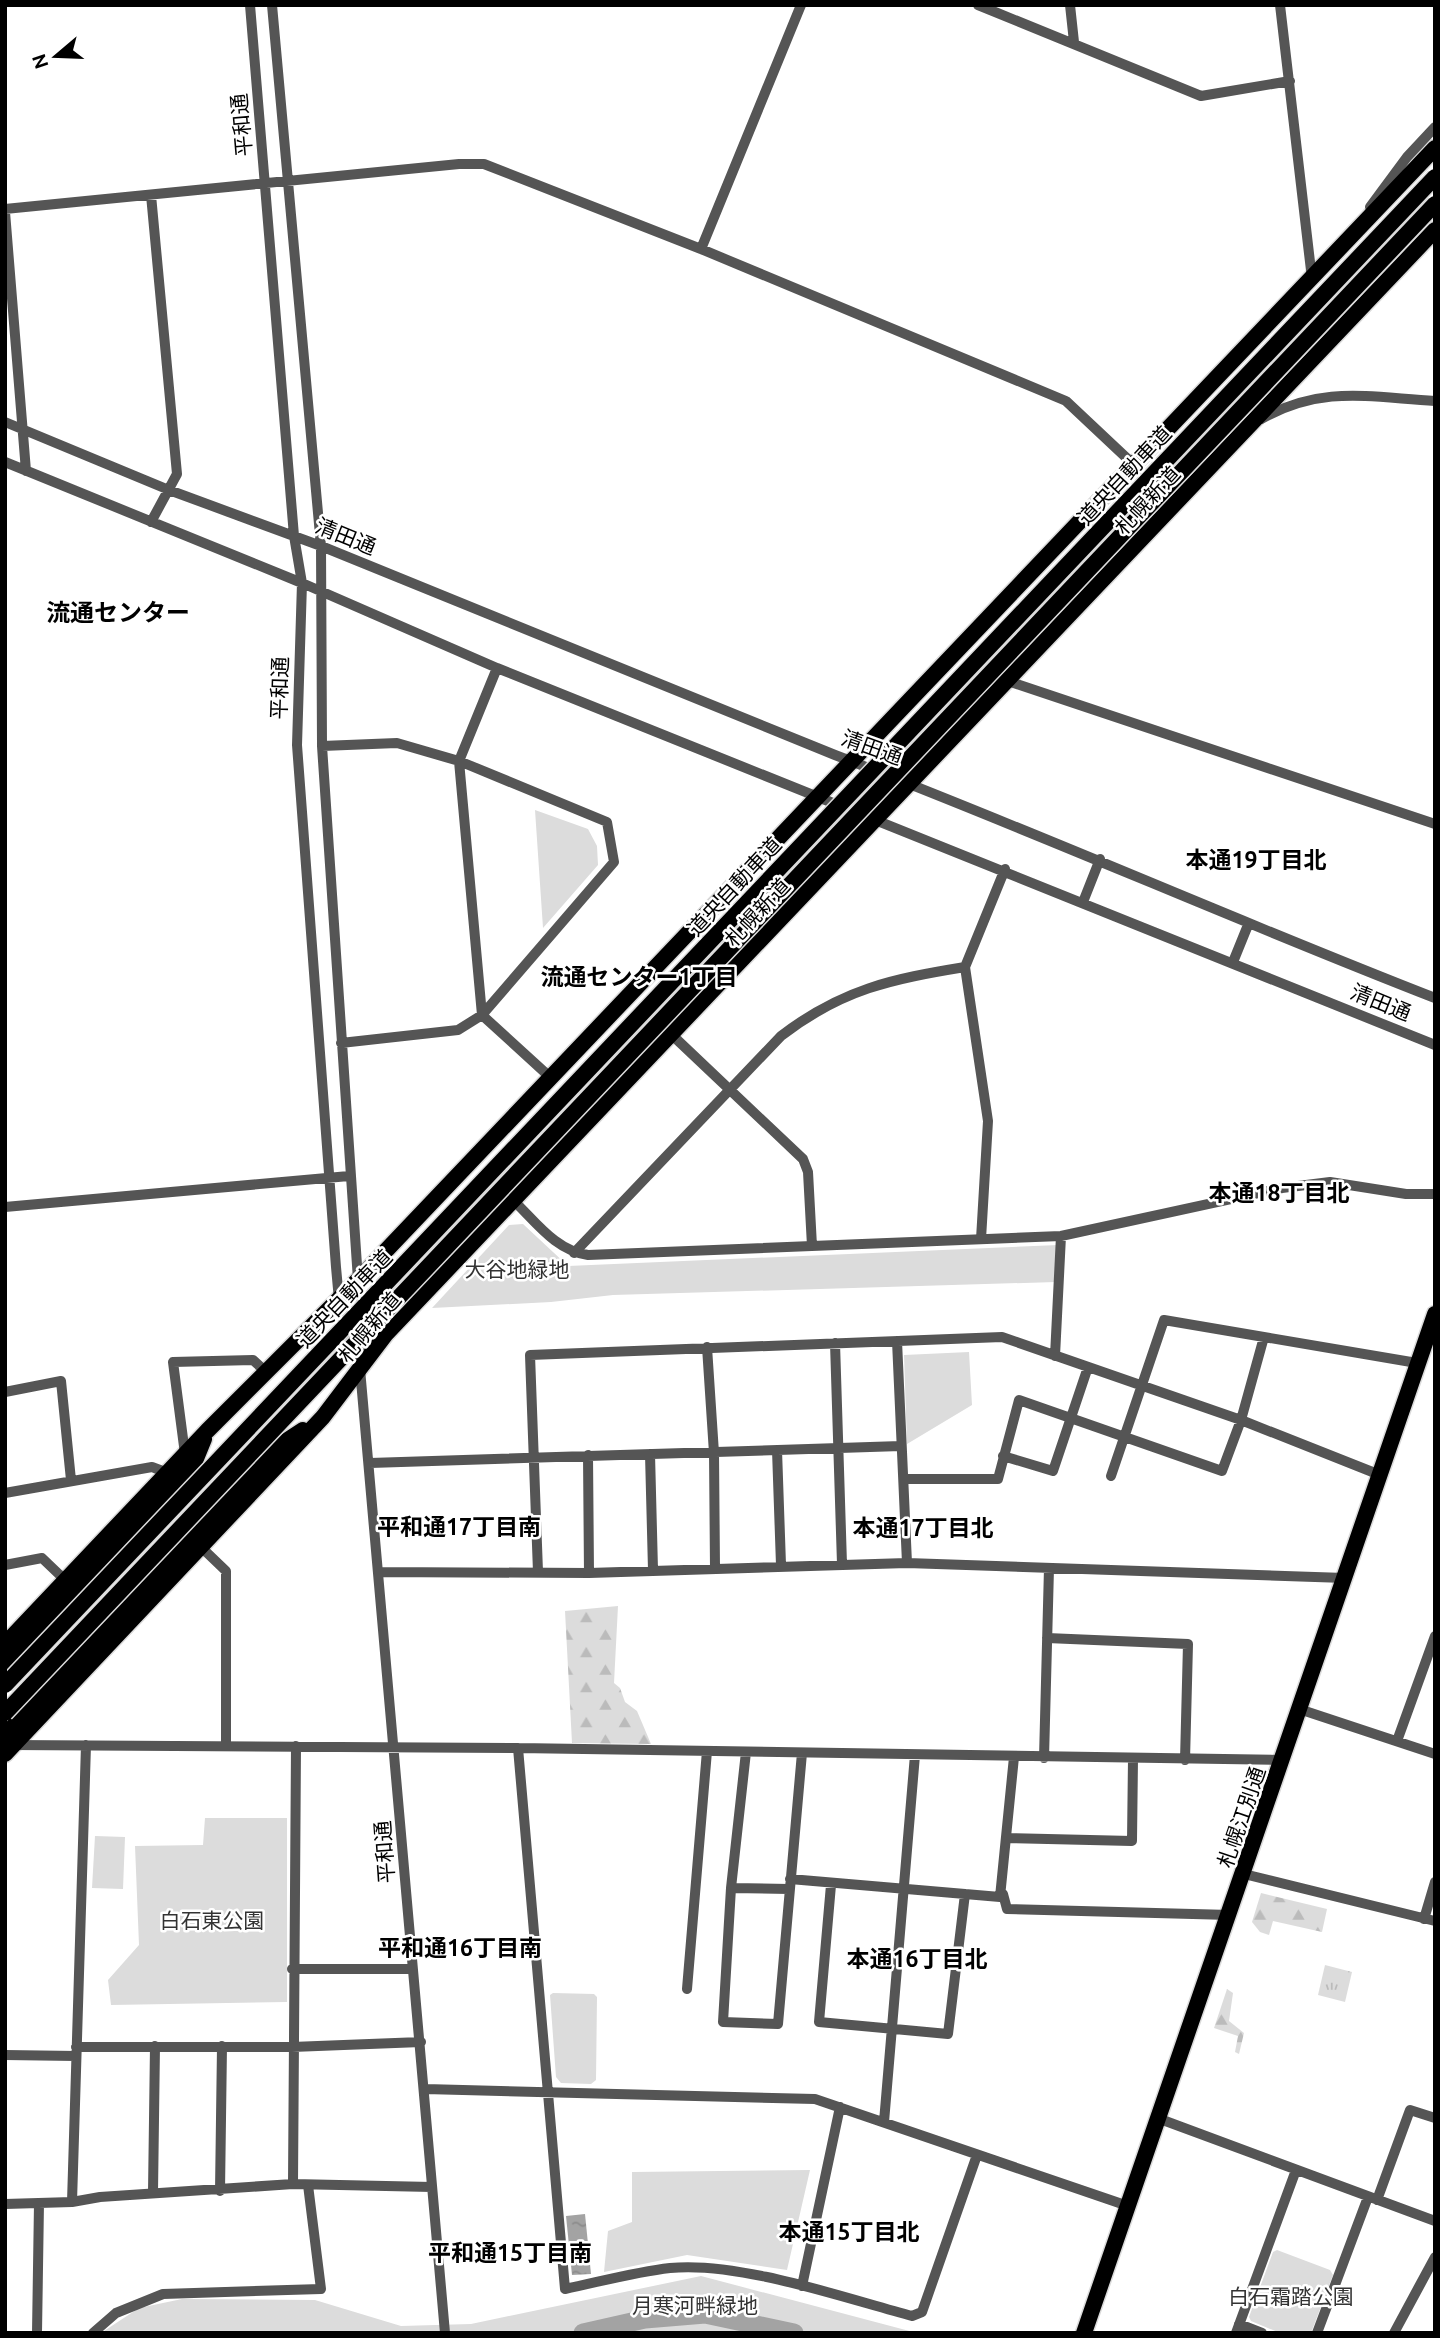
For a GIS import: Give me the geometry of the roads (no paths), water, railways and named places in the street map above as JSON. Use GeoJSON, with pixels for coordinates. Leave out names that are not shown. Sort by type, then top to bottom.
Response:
{"type":"FeatureCollection","features":[{"type":"Feature","properties":{"kind":"highway","name":"札幌新道"},"geometry":{"type":"LineString","coordinates":[[5,1644],[207,1431],[359,1280],[1435,148]]}},
{"type":"Feature","properties":{"kind":"highway","name":"道央自動車道"},"geometry":{"type":"LineString","coordinates":[[5,1685],[1435,177]]}},
{"type":"Feature","properties":{"kind":"highway","name":"道央自動車道"},"geometry":{"type":"LineString","coordinates":[[5,1713],[1435,204]]}},
{"type":"Feature","properties":{"kind":"highway","name":"札幌新道"},"geometry":{"type":"LineString","coordinates":[[7,1744],[201,1547],[323,1417],[386,1334],[1435,230]]}},
{"type":"Feature","properties":{"kind":"highway","name":"札幌江別通"},"geometry":{"type":"LineString","coordinates":[[1084,2333],[1160,2119],[1417,1363],[1431,1338],[1435,1314]]}},
{"type":"Feature","properties":{"kind":"highway"},"geometry":{"type":"LineString","coordinates":[[7,1744],[122,1611],[279,1445],[323,1417]]}},
{"type":"Feature","properties":{"kind":"highway"},"geometry":{"type":"LineString","coordinates":[[5,1664],[193,1466],[207,1431]]}},
{"type":"Feature","properties":{"kind":"street","name":"平和通"},"geometry":{"type":"LineString","coordinates":[[250,5],[267,184],[294,536],[302,583],[297,745],[339,1300],[360,1369]]}},
{"type":"Feature","properties":{"kind":"street","name":"平和通"},"geometry":{"type":"LineString","coordinates":[[272,5],[321,546],[322,746],[349,1176],[359,1280],[360,1369],[445,2333]]}},
{"type":"Feature","properties":{"kind":"street"},"geometry":{"type":"LineString","coordinates":[[701,249],[801,5]]}},
{"type":"Feature","properties":{"kind":"street"},"geometry":{"type":"LineString","coordinates":[[978,5],[1201,96],[1290,81]]}},
{"type":"Feature","properties":{"kind":"street"},"geometry":{"type":"LineString","coordinates":[[1070,5],[1074,43]]}},
{"type":"Feature","properties":{"kind":"street"},"geometry":{"type":"LineString","coordinates":[[1280,5],[1312,279]]}},
{"type":"Feature","properties":{"kind":"street"},"geometry":{"type":"LineString","coordinates":[[1342,246],[1407,157],[1435,127]]}},
{"type":"Feature","properties":{"kind":"street"},"geometry":{"type":"LineString","coordinates":[[26,471],[25,430],[5,210],[460,164],[484,164],[701,249],[1066,401],[1174,502]]}},
{"type":"Feature","properties":{"kind":"street"},"geometry":{"type":"LineString","coordinates":[[151,195],[177,474],[151,522]]}},
{"type":"Feature","properties":{"kind":"street"},"geometry":{"type":"LineString","coordinates":[[1246,427],[1286,405],[1324,396],[1435,401]]}},
{"type":"Feature","properties":{"kind":"street","name":"清田通"},"geometry":{"type":"LineString","coordinates":[[5,422],[169,490],[321,546],[850,761],[910,782],[1100,859],[1248,925],[1435,998]]}},
{"type":"Feature","properties":{"kind":"street","name":"清田通"},"geometry":{"type":"LineString","coordinates":[[5,462],[302,583],[497,668],[876,817],[1435,1045]]}},
{"type":"Feature","properties":{"kind":"street"},"geometry":{"type":"LineString","coordinates":[[497,668],[459,761],[482,1015],[551,1078]]}},
{"type":"Feature","properties":{"kind":"street"},"geometry":{"type":"LineString","coordinates":[[1005,680],[1435,824]]}},
{"type":"Feature","properties":{"kind":"street"},"geometry":{"type":"LineString","coordinates":[[322,746],[397,743],[459,761],[607,822],[614,862],[482,1015],[458,1030],[341,1043]]}},
{"type":"Feature","properties":{"kind":"street"},"geometry":{"type":"LineString","coordinates":[[1083,902],[1100,859]]}},
{"type":"Feature","properties":{"kind":"street"},"geometry":{"type":"LineString","coordinates":[[981,1239],[988,1121],[965,967],[1004,869]]}},
{"type":"Feature","properties":{"kind":"street"},"geometry":{"type":"LineString","coordinates":[[1233,962],[1248,925]]}},
{"type":"Feature","properties":{"kind":"street"},"geometry":{"type":"LineString","coordinates":[[573,1253],[781,1036],[836,999],[878,983],[965,967]]}},
{"type":"Feature","properties":{"kind":"street"},"geometry":{"type":"LineString","coordinates":[[671,1034],[803,1159],[808,1172],[812,1246]]}},
{"type":"Feature","properties":{"kind":"street"},"geometry":{"type":"LineString","coordinates":[[5,1207],[349,1176]]}},
{"type":"Feature","properties":{"kind":"street"},"geometry":{"type":"LineString","coordinates":[[513,1200],[561,1247],[573,1253],[1062,1236],[1282,1188],[1330,1182],[1406,1194],[1435,1194]]}},
{"type":"Feature","properties":{"kind":"street"},"geometry":{"type":"LineString","coordinates":[[1055,1356],[1062,1236]]}},
{"type":"Feature","properties":{"kind":"street"},"geometry":{"type":"LineString","coordinates":[[1111,1476],[1164,1320],[1417,1363]]}},
{"type":"Feature","properties":{"kind":"street"},"geometry":{"type":"LineString","coordinates":[[538,1572],[530,1355],[1002,1337],[1241,1420],[1380,1475]]}},
{"type":"Feature","properties":{"kind":"street"},"geometry":{"type":"LineString","coordinates":[[904,1479],[998,1479],[1019,1400],[1222,1471],[1241,1420],[1264,1337]]}},
{"type":"Feature","properties":{"kind":"street"},"geometry":{"type":"LineString","coordinates":[[897,1341],[907,1563]]}},
{"type":"Feature","properties":{"kind":"street"},"geometry":{"type":"LineString","coordinates":[[835,1343],[842,1564]]}},
{"type":"Feature","properties":{"kind":"street"},"geometry":{"type":"LineString","coordinates":[[707,1347],[713,1453],[715,1568]]}},
{"type":"Feature","properties":{"kind":"street"},"geometry":{"type":"LineString","coordinates":[[185,1454],[173,1362],[253,1360],[266,1372]]}},
{"type":"Feature","properties":{"kind":"street"},"geometry":{"type":"LineString","coordinates":[[1003,1457],[1053,1471],[1088,1367]]}},
{"type":"Feature","properties":{"kind":"street"},"geometry":{"type":"LineString","coordinates":[[5,1392],[61,1381],[71,1480]]}},
{"type":"Feature","properties":{"kind":"street"},"geometry":{"type":"LineString","coordinates":[[370,1463],[901,1446]]}},
{"type":"Feature","properties":{"kind":"street"},"geometry":{"type":"LineString","coordinates":[[777,1450],[781,1565]]}},
{"type":"Feature","properties":{"kind":"street"},"geometry":{"type":"LineString","coordinates":[[650,1454],[653,1570]]}},
{"type":"Feature","properties":{"kind":"street"},"geometry":{"type":"LineString","coordinates":[[588,1455],[589,1573]]}},
{"type":"Feature","properties":{"kind":"street"},"geometry":{"type":"LineString","coordinates":[[5,1493],[152,1467],[168,1473]]}},
{"type":"Feature","properties":{"kind":"street"},"geometry":{"type":"LineString","coordinates":[[201,1547],[226,1571],[226,1746]]}},
{"type":"Feature","properties":{"kind":"street"},"geometry":{"type":"LineString","coordinates":[[5,1565],[42,1558],[65,1580]]}},
{"type":"Feature","properties":{"kind":"street"},"geometry":{"type":"LineString","coordinates":[[378,1572],[589,1573],[907,1563],[1345,1578]]}},
{"type":"Feature","properties":{"kind":"street"},"geometry":{"type":"LineString","coordinates":[[1044,1758],[1049,1568]]}},
{"type":"Feature","properties":{"kind":"street"},"geometry":{"type":"LineString","coordinates":[[1397,1741],[1435,1636]]}},
{"type":"Feature","properties":{"kind":"street"},"geometry":{"type":"LineString","coordinates":[[1047,1638],[1188,1644],[1185,1760]]}},
{"type":"Feature","properties":{"kind":"street"},"geometry":{"type":"LineString","coordinates":[[1299,1709],[1435,1754]]}},
{"type":"Feature","properties":{"kind":"street"},"geometry":{"type":"LineString","coordinates":[[7,1744],[518,1748],[1282,1760]]}},
{"type":"Feature","properties":{"kind":"street"},"geometry":{"type":"LineString","coordinates":[[72,2202],[86,1745]]}},
{"type":"Feature","properties":{"kind":"street"},"geometry":{"type":"LineString","coordinates":[[293,2184],[292,1969],[296,1746]]}},
{"type":"Feature","properties":{"kind":"street"},"geometry":{"type":"LineString","coordinates":[[518,1748],[565,2289],[670,2268],[707,2267],[803,2286],[912,2316],[922,2312],[977,2155]]}},
{"type":"Feature","properties":{"kind":"street"},"geometry":{"type":"LineString","coordinates":[[687,1989],[707,1751]]}},
{"type":"Feature","properties":{"kind":"street"},"geometry":{"type":"LineString","coordinates":[[746,1752],[732,1888],[723,2022],[778,2024],[802,1753]]}},
{"type":"Feature","properties":{"kind":"street"},"geometry":{"type":"LineString","coordinates":[[884,2122],[906,1889],[915,1755]]}},
{"type":"Feature","properties":{"kind":"street"},"geometry":{"type":"LineString","coordinates":[[1014,1757],[1003,1894],[1007,1909],[1230,1915]]}},
{"type":"Feature","properties":{"kind":"street"},"geometry":{"type":"LineString","coordinates":[[1008,1838],[1132,1841],[1133,1759]]}},
{"type":"Feature","properties":{"kind":"street"},"geometry":{"type":"LineString","coordinates":[[1244,1874],[1430,1920],[1435,1882]]}},
{"type":"Feature","properties":{"kind":"street"},"geometry":{"type":"LineString","coordinates":[[732,1888],[790,1884],[1003,1894]]}},
{"type":"Feature","properties":{"kind":"street"},"geometry":{"type":"LineString","coordinates":[[831,1885],[819,2022],[948,2034],[965,1894]]}},
{"type":"Feature","properties":{"kind":"street"},"geometry":{"type":"LineString","coordinates":[[292,1969],[412,1969]]}},
{"type":"Feature","properties":{"kind":"street"},"geometry":{"type":"LineString","coordinates":[[5,2055],[155,2046],[292,2047],[421,2042]]}},
{"type":"Feature","properties":{"kind":"street"},"geometry":{"type":"LineString","coordinates":[[153,2192],[155,2046]]}},
{"type":"Feature","properties":{"kind":"street"},"geometry":{"type":"LineString","coordinates":[[220,2191],[222,2046]]}},
{"type":"Feature","properties":{"kind":"street"},"geometry":{"type":"LineString","coordinates":[[425,2089],[783,2096],[815,2099],[1128,2206]]}},
{"type":"Feature","properties":{"kind":"street"},"geometry":{"type":"LineString","coordinates":[[803,2286],[840,2107]]}},
{"type":"Feature","properties":{"kind":"street"},"geometry":{"type":"LineString","coordinates":[[1317,2333],[1410,2110],[1435,2118]]}},
{"type":"Feature","properties":{"kind":"street"},"geometry":{"type":"LineString","coordinates":[[1160,2119],[1435,2221]]}},
{"type":"Feature","properties":{"kind":"street"},"geometry":{"type":"LineString","coordinates":[[1262,2333],[1237,2328],[1296,2170]]}},
{"type":"Feature","properties":{"kind":"street"},"geometry":{"type":"LineString","coordinates":[[5,2204],[72,2202],[153,2192],[220,2191],[293,2184],[432,2187]]}},
{"type":"Feature","properties":{"kind":"street"},"geometry":{"type":"LineString","coordinates":[[93,2333],[117,2313],[163,2294],[321,2289],[308,2185]]}},
{"type":"Feature","properties":{"kind":"street"},"geometry":{"type":"LineString","coordinates":[[37,2333],[39,2203]]}},
{"type":"Feature","properties":{"kind":"street"},"geometry":{"type":"LineString","coordinates":[[1394,2333],[1435,2257]]}},
{"type":"Feature","properties":{"kind":"water"},"geometry":{"type":"Polygon","coordinates":[[[585,2214],[591,2274],[572,2275],[566,2216],[585,2214]]]}},
{"type":"Feature","properties":{"kind":"waterway"},"geometry":{"type":"LineString","coordinates":[[583,2333],[645,2319],[705,2314],[794,2333]]}},
{"type":"Feature","properties":{"kind":"district","name":"流通センター"},"geometry":{"type":"Point","coordinates":[118,612]}},
{"type":"Feature","properties":{"kind":"district","name":"本通19丁目北"},"geometry":{"type":"Point","coordinates":[1256,859]}},
{"type":"Feature","properties":{"kind":"district","name":"流通センター1丁目"},"geometry":{"type":"Point","coordinates":[639,976]}},
{"type":"Feature","properties":{"kind":"district","name":"本通18丁目北"},"geometry":{"type":"Point","coordinates":[1279,1192]}},
{"type":"Feature","properties":{"kind":"district","name":"平和通17丁目南"},"geometry":{"type":"Point","coordinates":[459,1526]}},
{"type":"Feature","properties":{"kind":"district","name":"本通17丁目北"},"geometry":{"type":"Point","coordinates":[923,1527]}},
{"type":"Feature","properties":{"kind":"district","name":"平和通16丁目南"},"geometry":{"type":"Point","coordinates":[460,1947]}},
{"type":"Feature","properties":{"kind":"district","name":"本通16丁目北"},"geometry":{"type":"Point","coordinates":[917,1958]}},
{"type":"Feature","properties":{"kind":"district","name":"本通15丁目北"},"geometry":{"type":"Point","coordinates":[849,2231]}},
{"type":"Feature","properties":{"kind":"district","name":"平和通15丁目南"},"geometry":{"type":"Point","coordinates":[510,2252]}},
{"type":"Feature","properties":{"kind":"park label","name":"大谷地緑地"},"geometry":{"type":"Point","coordinates":[517,1269]}},
{"type":"Feature","properties":{"kind":"park label","name":"白石東公園"},"geometry":{"type":"Point","coordinates":[212,1920]}},
{"type":"Feature","properties":{"kind":"park label","name":"白石霜踏公園"},"geometry":{"type":"Point","coordinates":[1291,2296]}},
{"type":"Feature","properties":{"kind":"park label","name":"月寒河畔緑地"},"geometry":{"type":"Point","coordinates":[695,2305]}}]}
